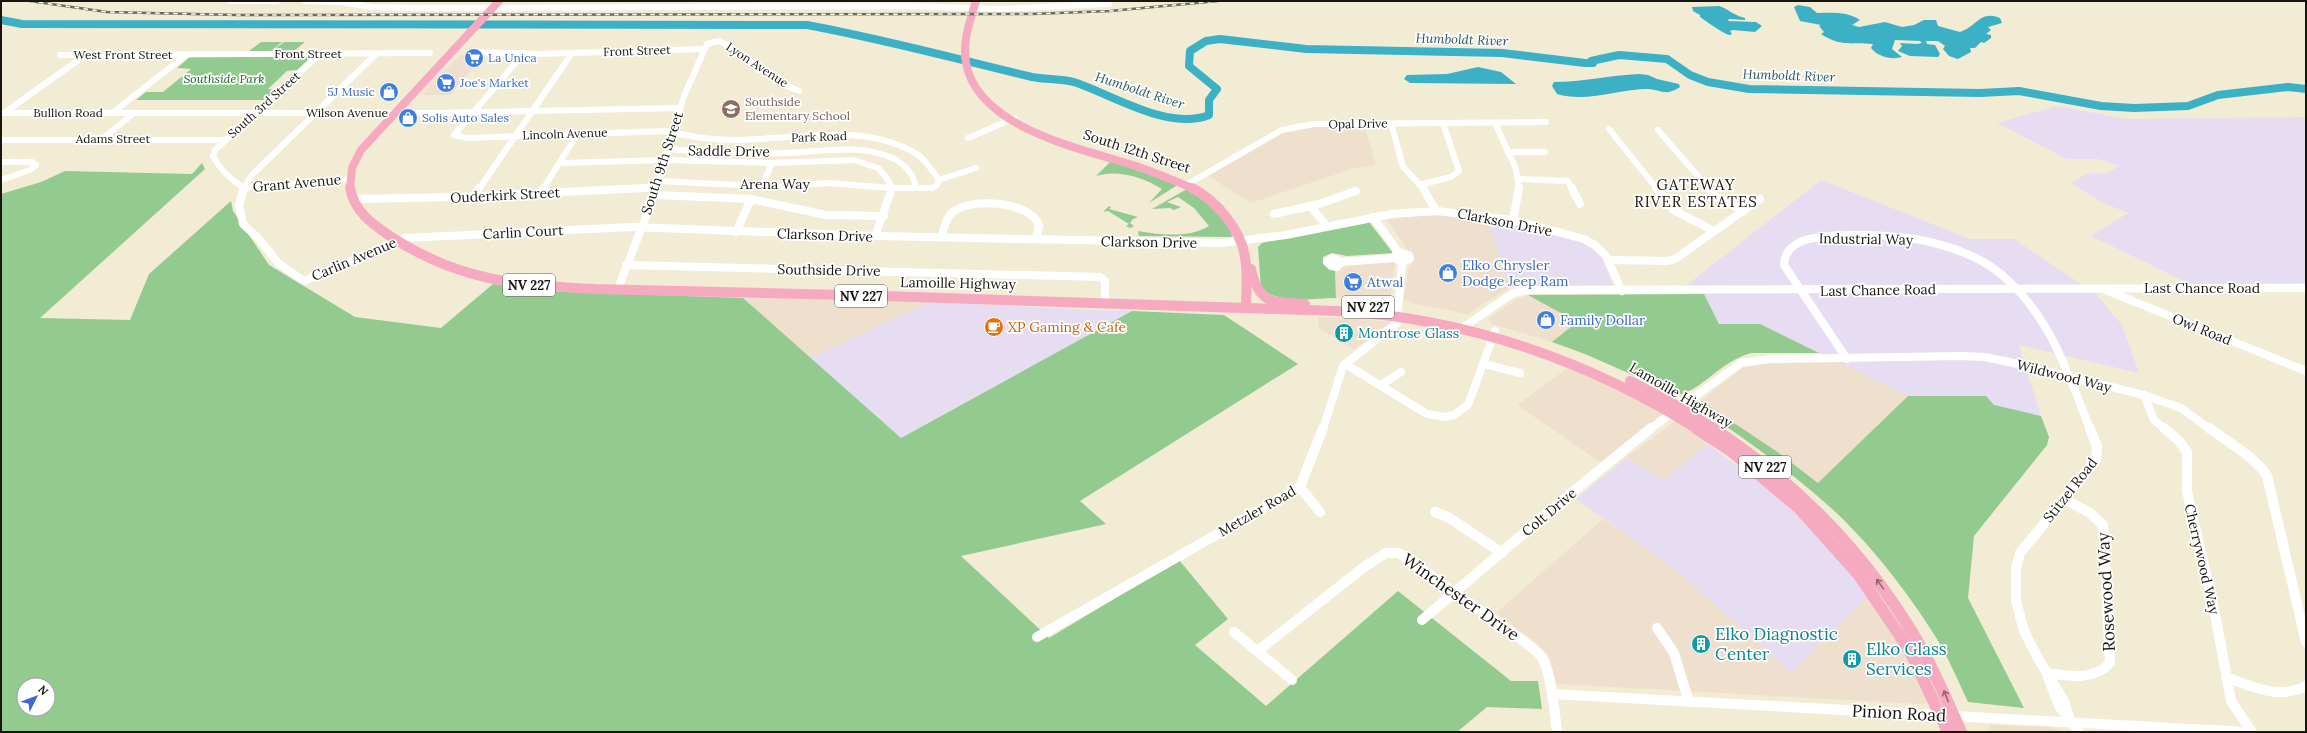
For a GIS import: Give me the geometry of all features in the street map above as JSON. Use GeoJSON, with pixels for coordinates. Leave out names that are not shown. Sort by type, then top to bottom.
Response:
{"type":"FeatureCollection","features":[{"type":"Feature","properties":{"kind":"main road","name":"NV 227"},"geometry":{"type":"LineString","coordinates":[[499,2],[395,113],[357,157],[350,179],[353,199],[364,215],[443,264],[474,276],[528,285],[618,289]]}},
{"type":"Feature","properties":{"kind":"main road","name":"South 12th Street"},"geometry":{"type":"LineString","coordinates":[[976,2],[965,46],[966,65],[971,78],[988,102],[1037,134],[1066,145],[1188,183]]}},
{"type":"Feature","properties":{"kind":"main road","name":"South 12th Street"},"geometry":{"type":"LineString","coordinates":[[1013,119],[1060,139],[1149,166],[1188,183],[1222,212],[1244,241],[1251,259],[1248,307]]}},
{"type":"Feature","properties":{"kind":"main road","name":"South 12th Street"},"geometry":{"type":"LineString","coordinates":[[1244,241],[1248,307]]}},
{"type":"Feature","properties":{"kind":"main road"},"geometry":{"type":"LineString","coordinates":[[1251,270],[1255,290],[1262,297],[1278,301],[1309,304]]}},
{"type":"Feature","properties":{"kind":"main road","name":"Lamoille Highway"},"geometry":{"type":"LineString","coordinates":[[618,289],[1248,307],[1397,313]]}},
{"type":"Feature","properties":{"kind":"main road","name":"Lamoille Highway"},"geometry":{"type":"LineString","coordinates":[[1248,307],[1268,302],[1309,304],[1397,313],[1465,326],[1494,334],[1595,372],[1676,410],[1731,441],[1784,482],[1844,540],[1873,575],[1915,635],[1937,675],[1961,732]]}},
{"type":"Feature","properties":{"kind":"main road","name":"Lamoille Highway"},"geometry":{"type":"LineString","coordinates":[[1676,410],[1767,478],[1812,520],[1858,571],[1898,628],[1912,651],[1942,715],[1948,732]]}},
{"type":"Feature","properties":{"kind":"street"},"geometry":{"type":"LineString","coordinates":[[230,1],[277,1]]}},
{"type":"Feature","properties":{"kind":"street"},"geometry":{"type":"LineString","coordinates":[[306,1],[361,2],[371,7],[425,8],[837,7],[907,4],[1002,9],[1109,4]]}},
{"type":"Feature","properties":{"kind":"street"},"geometry":{"type":"LineString","coordinates":[[425,8],[432,1]]}},
{"type":"Feature","properties":{"kind":"street"},"geometry":{"type":"LineString","coordinates":[[562,7],[568,1]]}},
{"type":"Feature","properties":{"kind":"street"},"geometry":{"type":"LineString","coordinates":[[631,7],[636,1]]}},
{"type":"Feature","properties":{"kind":"street"},"geometry":{"type":"LineString","coordinates":[[769,7],[772,1]]}},
{"type":"Feature","properties":{"kind":"street"},"geometry":{"type":"LineString","coordinates":[[837,7],[840,1]]}},
{"type":"Feature","properties":{"kind":"street","name":"South 9th Street"},"geometry":{"type":"LineString","coordinates":[[618,289],[626,265],[654,196],[674,133],[680,108],[704,49],[707,44],[714,41]]}},
{"type":"Feature","properties":{"kind":"street","name":"Lyon Avenue"},"geometry":{"type":"LineString","coordinates":[[714,41],[725,44],[783,84],[799,92]]}},
{"type":"Feature","properties":{"kind":"street","name":"Front Street"},"geometry":{"type":"LineString","coordinates":[[475,52],[572,53],[704,49]]}},
{"type":"Feature","properties":{"kind":"street","name":"Front Street"},"geometry":{"type":"LineString","coordinates":[[186,55],[430,53]]}},
{"type":"Feature","properties":{"kind":"street"},"geometry":{"type":"LineString","coordinates":[[475,112],[524,53]]}},
{"type":"Feature","properties":{"kind":"street"},"geometry":{"type":"LineString","coordinates":[[474,196],[572,53]]}},
{"type":"Feature","properties":{"kind":"street","name":"South 3rd Street"},"geometry":{"type":"LineString","coordinates":[[244,188],[228,176],[213,156],[215,150],[320,54]]}},
{"type":"Feature","properties":{"kind":"street"},"geometry":{"type":"LineString","coordinates":[[244,188],[252,175],[376,54]]}},
{"type":"Feature","properties":{"kind":"street","name":"West Front Street"},"geometry":{"type":"LineString","coordinates":[[60,55],[186,55]]}},
{"type":"Feature","properties":{"kind":"street"},"geometry":{"type":"LineString","coordinates":[[112,113],[186,55]]}},
{"type":"Feature","properties":{"kind":"street"},"geometry":{"type":"LineString","coordinates":[[2,113],[84,56]]}},
{"type":"Feature","properties":{"kind":"street","name":"Wilson Avenue"},"geometry":{"type":"LineString","coordinates":[[134,113],[315,114],[680,108]]}},
{"type":"Feature","properties":{"kind":"street","name":"Lincoln Avenue"},"geometry":{"type":"LineString","coordinates":[[475,112],[454,134],[456,137],[467,138],[515,135],[664,131],[674,133]]}},
{"type":"Feature","properties":{"kind":"street","name":"Bullion Road"},"geometry":{"type":"LineString","coordinates":[[2,113],[134,113]]}},
{"type":"Feature","properties":{"kind":"street"},"geometry":{"type":"LineString","coordinates":[[102,139],[134,113]]}},
{"type":"Feature","properties":{"kind":"street"},"geometry":{"type":"LineString","coordinates":[[968,138],[1013,119]]}},
{"type":"Feature","properties":{"kind":"street","name":"Opal Drive"},"geometry":{"type":"LineString","coordinates":[[1188,183],[1286,128],[1314,124],[1546,122]]}},
{"type":"Feature","properties":{"kind":"street"},"geometry":{"type":"LineString","coordinates":[[1419,185],[1451,177],[1459,171],[1443,123]]}},
{"type":"Feature","properties":{"kind":"street"},"geometry":{"type":"LineString","coordinates":[[1495,123],[1520,179],[1520,195],[1513,220]]}},
{"type":"Feature","properties":{"kind":"street"},"geometry":{"type":"LineString","coordinates":[[1391,124],[1403,167],[1430,198],[1436,211]]}},
{"type":"Feature","properties":{"kind":"street"},"geometry":{"type":"LineString","coordinates":[[1609,128],[1673,210],[1680,215],[1714,231]]}},
{"type":"Feature","properties":{"kind":"street"},"geometry":{"type":"LineString","coordinates":[[1658,130],[1716,197],[1744,211]]}},
{"type":"Feature","properties":{"kind":"street","name":"Park Road"},"geometry":{"type":"LineString","coordinates":[[674,133],[689,137],[718,139],[766,139],[821,134],[865,136],[894,142],[913,150],[932,166],[939,180]]}},
{"type":"Feature","properties":{"kind":"street"},"geometry":{"type":"LineString","coordinates":[[541,193],[578,134]]}},
{"type":"Feature","properties":{"kind":"street","name":"Adams Street"},"geometry":{"type":"LineString","coordinates":[[1,140],[225,140]]}},
{"type":"Feature","properties":{"kind":"street","name":"Saddle Drive"},"geometry":{"type":"LineString","coordinates":[[669,149],[702,153],[788,153],[818,150],[871,152],[889,156],[900,163],[916,182],[916,188]]}},
{"type":"Feature","properties":{"kind":"street"},"geometry":{"type":"LineString","coordinates":[[1508,152],[1545,152]]}},
{"type":"Feature","properties":{"kind":"street"},"geometry":{"type":"LineString","coordinates":[[561,163],[665,160],[772,163],[841,159],[863,161],[880,170],[887,178],[892,188],[884,216],[876,236]]}},
{"type":"Feature","properties":{"kind":"street"},"geometry":{"type":"LineString","coordinates":[[1,162],[30,162],[36,165],[30,170],[1,180]]}},
{"type":"Feature","properties":{"kind":"street"},"geometry":{"type":"LineString","coordinates":[[762,186],[772,163]]}},
{"type":"Feature","properties":{"kind":"street"},"geometry":{"type":"LineString","coordinates":[[892,188],[934,187],[939,180],[976,168]]}},
{"type":"Feature","properties":{"kind":"street","name":"Grant Avenue"},"geometry":{"type":"LineString","coordinates":[[244,188],[262,184],[292,184],[350,179]]}},
{"type":"Feature","properties":{"kind":"street"},"geometry":{"type":"LineString","coordinates":[[1520,179],[1568,181],[1580,204]]}},
{"type":"Feature","properties":{"kind":"street","name":"Ouderkirk Street"},"geometry":{"type":"LineString","coordinates":[[353,199],[541,193],[658,184]]}},
{"type":"Feature","properties":{"kind":"street","name":"Arena Way"},"geometry":{"type":"LineString","coordinates":[[658,184],[762,186],[828,184],[892,188]]}},
{"type":"Feature","properties":{"kind":"street","name":"Carlin Avenue"},"geometry":{"type":"LineString","coordinates":[[244,188],[238,209],[244,224],[258,238],[274,261],[282,268],[304,281],[402,239]]}},
{"type":"Feature","properties":{"kind":"street"},"geometry":{"type":"LineString","coordinates":[[1274,214],[1310,206],[1356,191]]}},
{"type":"Feature","properties":{"kind":"street"},"geometry":{"type":"LineString","coordinates":[[654,196],[751,199],[826,215],[884,216]]}},
{"type":"Feature","properties":{"kind":"street"},"geometry":{"type":"LineString","coordinates":[[736,232],[751,199]]}},
{"type":"Feature","properties":{"kind":"street"},"geometry":{"type":"LineString","coordinates":[[1608,260],[1668,261],[1675,259],[1760,199]]}},
{"type":"Feature","properties":{"kind":"street"},"geometry":{"type":"LineString","coordinates":[[941,237],[952,212],[957,208],[970,204],[1009,205],[1024,209],[1037,220],[1040,226],[1036,239]]}},
{"type":"Feature","properties":{"kind":"street"},"geometry":{"type":"LineString","coordinates":[[1310,206],[1327,226]]}},
{"type":"Feature","properties":{"kind":"street","name":"Clarkson Drive"},"geometry":{"type":"LineString","coordinates":[[641,227],[736,232],[876,236],[1221,243],[1244,241],[1373,217],[1409,212],[1436,211],[1483,215],[1513,220],[1584,239],[1602,250],[1622,291]]}},
{"type":"Feature","properties":{"kind":"street"},"geometry":{"type":"LineString","coordinates":[[1373,217],[1397,255]]}},
{"type":"Feature","properties":{"kind":"street","name":"Carlin Court"},"geometry":{"type":"LineString","coordinates":[[402,239],[641,227]]}},
{"type":"Feature","properties":{"kind":"street","name":"Industrial Way"},"geometry":{"type":"LineString","coordinates":[[1847,359],[1786,270],[1784,260],[1787,252],[1798,242],[1825,237],[1920,240],[1983,262],[2002,274],[2016,288]]}},
{"type":"Feature","properties":{"kind":"street"},"geometry":{"type":"LineString","coordinates":[[1342,262],[1407,254],[1410,258],[1402,262],[1397,313]]}},
{"type":"Feature","properties":{"kind":"street","name":"Southside Drive"},"geometry":{"type":"LineString","coordinates":[[626,265],[1100,277],[1105,281],[1105,303]]}},
{"type":"Feature","properties":{"kind":"street","name":"Stitzel Road"},"geometry":{"type":"LineString","coordinates":[[2016,288],[2037,312],[2055,346],[2097,447],[2098,454],[2096,460],[2020,553],[2016,562],[2016,597],[2020,623],[2046,673],[2056,700],[2079,732]]}},
{"type":"Feature","properties":{"kind":"street","name":"Owl Road"},"geometry":{"type":"LineString","coordinates":[[2098,288],[2306,371]]}},
{"type":"Feature","properties":{"kind":"street","name":"Last Chance Road"},"geometry":{"type":"LineString","coordinates":[[1465,326],[1520,291],[2306,288]]}},
{"type":"Feature","properties":{"kind":"street","name":"Metzler Road"},"geometry":{"type":"LineString","coordinates":[[1037,637],[1300,486],[1326,423],[1340,370],[1345,364],[1395,325],[1397,313]]}},
{"type":"Feature","properties":{"kind":"street"},"geometry":{"type":"LineString","coordinates":[[1345,364],[1427,414],[1445,417],[1454,415],[1468,405],[1494,334]]}},
{"type":"Feature","properties":{"kind":"street","name":"Wildwood Way"},"geometry":{"type":"LineString","coordinates":[[1676,410],[1741,363],[1771,359],[1847,359],[1923,355],[1976,356],[2068,376],[2168,402],[2195,416],[2264,470],[2306,642]]}},
{"type":"Feature","properties":{"kind":"street"},"geometry":{"type":"LineString","coordinates":[[1484,364],[1520,374]]}},
{"type":"Feature","properties":{"kind":"street"},"geometry":{"type":"LineString","coordinates":[[1381,385],[1401,372]]}},
{"type":"Feature","properties":{"kind":"street","name":"Cherrywood Way"},"geometry":{"type":"LineString","coordinates":[[2144,395],[2154,420],[2179,441],[2187,452],[2187,491],[2215,614],[2231,701],[2252,732]]}},
{"type":"Feature","properties":{"kind":"street","name":"Colt Drive"},"geometry":{"type":"LineString","coordinates":[[1422,620],[1456,593],[1564,498],[1676,410]]}},
{"type":"Feature","properties":{"kind":"street"},"geometry":{"type":"LineString","coordinates":[[1300,486],[1320,512]]}},
{"type":"Feature","properties":{"kind":"street","name":"Rosewood Way"},"geometry":{"type":"LineString","coordinates":[[2046,673],[2085,674],[2100,672],[2110,663],[2102,526],[2090,513],[2064,499]]}},
{"type":"Feature","properties":{"kind":"street"},"geometry":{"type":"LineString","coordinates":[[1435,512],[1448,517],[1502,553]]}},
{"type":"Feature","properties":{"kind":"street","name":"Winchester Drive"},"geometry":{"type":"LineString","coordinates":[[1258,651],[1364,567],[1386,553],[1399,553],[1410,559],[1522,640],[1541,656],[1545,664],[1552,694],[1557,732]]}},
{"type":"Feature","properties":{"kind":"street"},"geometry":{"type":"LineString","coordinates":[[1657,628],[1668,638],[1672,646],[1689,702]]}},
{"type":"Feature","properties":{"kind":"street"},"geometry":{"type":"LineString","coordinates":[[1234,632],[1292,680]]}},
{"type":"Feature","properties":{"kind":"street"},"geometry":{"type":"LineString","coordinates":[[2226,677],[2271,692],[2291,692],[2306,686]]}},
{"type":"Feature","properties":{"kind":"street","name":"Pinion Road"},"geometry":{"type":"LineString","coordinates":[[1552,694],[1954,716],[2070,720],[2246,732]]}},
{"type":"Feature","properties":{"kind":"shaded area"},"geometry":{"type":"Polygon","coordinates":[[[461,55],[485,55],[450,95],[421,95],[441,73],[461,55]]]}},
{"type":"Feature","properties":{"kind":"shaded area"},"geometry":{"type":"Polygon","coordinates":[[[2057,106],[2127,119],[2306,117],[2306,283],[2190,284],[2091,236],[2128,213],[2101,202],[2071,183],[2086,174],[2108,173],[2119,166],[2098,159],[2067,159],[1997,123],[2057,106]]]}},
{"type":"Feature","properties":{"kind":"shaded area"},"geometry":{"type":"Polygon","coordinates":[[[1365,126],[1376,165],[1352,169],[1251,203],[1208,176],[1284,132],[1314,127],[1365,126]]]}},
{"type":"Feature","properties":{"kind":"shaded area"},"geometry":{"type":"Polygon","coordinates":[[[1821,180],[1970,239],[2014,239],[2097,295],[2122,325],[2139,373],[2019,345],[2041,416],[1939,396],[1908,396],[1760,324],[1719,324],[1704,294],[1693,294],[1683,288],[1821,180]]]}},
{"type":"Feature","properties":{"kind":"shaded area"},"geometry":{"type":"Polygon","coordinates":[[[1442,215],[1486,218],[1511,287],[1467,314],[1411,303],[1404,299],[1408,268],[1414,260],[1387,219],[1409,216],[1442,215]]]}},
{"type":"Feature","properties":{"kind":"shaded area"},"geometry":{"type":"Polygon","coordinates":[[[1486,218],[1576,240],[1584,244],[1602,256],[1613,285],[1511,287],[1486,218]]]}},
{"type":"Feature","properties":{"kind":"shaded area"},"geometry":{"type":"Polygon","coordinates":[[[1395,262],[1390,300],[1385,302],[1336,298],[1335,270],[1347,265],[1395,262]]]}},
{"type":"Feature","properties":{"kind":"shaded area"},"geometry":{"type":"Polygon","coordinates":[[[1528,295],[1578,322],[1552,342],[1492,324],[1489,321],[1489,318],[1515,300],[1528,295]]]}},
{"type":"Feature","properties":{"kind":"shaded area"},"geometry":{"type":"Polygon","coordinates":[[[743,298],[930,302],[811,358],[743,298]]]}},
{"type":"Feature","properties":{"kind":"shaded area"},"geometry":{"type":"Polygon","coordinates":[[[930,302],[1132,311],[900,438],[811,358],[930,302]]]}},
{"type":"Feature","properties":{"kind":"shaded area"},"geometry":{"type":"Polygon","coordinates":[[[1318,317],[1391,322],[1354,349],[1319,328],[1318,317]]]}},
{"type":"Feature","properties":{"kind":"shaded area"},"geometry":{"type":"Polygon","coordinates":[[[1766,361],[1838,362],[1908,396],[1819,483],[1779,453],[1701,401],[1743,367],[1751,363],[1766,361]]]}},
{"type":"Feature","properties":{"kind":"shaded area"},"geometry":{"type":"Polygon","coordinates":[[[1572,365],[1614,383],[1662,414],[1600,462],[1517,405],[1572,365]]]}},
{"type":"Feature","properties":{"kind":"shaded area"},"geometry":{"type":"Polygon","coordinates":[[[1678,419],[1712,441],[1664,480],[1626,458],[1678,419]]]}},
{"type":"Feature","properties":{"kind":"shaded area"},"geometry":{"type":"Polygon","coordinates":[[[1708,444],[1757,481],[1764,481],[1802,515],[1869,594],[1792,673],[1675,569],[1576,499],[1626,458],[1664,480],[1708,444]]]}},
{"type":"Feature","properties":{"kind":"shaded area"},"geometry":{"type":"Polygon","coordinates":[[[1603,519],[1675,569],[1869,594],[1885,617],[1929,699],[1927,703],[1921,704],[1556,683],[1549,656],[1534,641],[1496,613],[1603,519]]]}},
{"type":"Feature","properties":{"kind":"shaded area"},"geometry":{"type":"Polygon","coordinates":[[[1989,725],[2048,727],[2065,732],[1992,732],[1989,725]]]}},
{"type":"Feature","properties":{"kind":"green space"},"geometry":{"type":"Polygon","coordinates":[[[261,42],[282,42],[271,51],[249,51],[261,42]]]}},
{"type":"Feature","properties":{"kind":"green space"},"geometry":{"type":"Polygon","coordinates":[[[284,42],[305,42],[294,51],[272,51],[284,42]]]}},
{"type":"Feature","properties":{"kind":"green space","name":"Southside Park"},"geometry":{"type":"Polygon","coordinates":[[[190,57],[311,57],[297,70],[287,71],[268,89],[276,90],[265,100],[136,100],[146,92],[163,92],[191,69],[177,68],[190,57]]]}},
{"type":"Feature","properties":{"kind":"green space"},"geometry":{"type":"Polygon","coordinates":[[[1111,161],[1176,184],[1176,186],[1149,203],[1162,189],[1147,181],[1130,175],[1112,173],[1096,176],[1111,161]]]}},
{"type":"Feature","properties":{"kind":"green space"},"geometry":{"type":"Polygon","coordinates":[[[202,163],[205,169],[40,318],[130,320],[149,274],[231,201],[233,211],[269,265],[355,317],[441,328],[493,284],[539,291],[743,298],[901,438],[1132,311],[1224,315],[1298,364],[1080,501],[1106,524],[961,556],[1049,638],[1179,560],[1228,619],[1195,645],[1266,706],[1398,591],[1511,681],[1538,681],[1542,709],[1487,707],[1457,732],[1,732],[1,194],[41,182],[65,171],[192,174],[202,163]]]}},
{"type":"Feature","properties":{"kind":"green space"},"geometry":{"type":"Polygon","coordinates":[[[1187,189],[1200,197],[1222,216],[1231,230],[1232,237],[1139,236],[1138,231],[1155,234],[1184,234],[1201,230],[1209,226],[1194,208],[1178,197],[1167,202],[1181,207],[1174,210],[1170,208],[1152,209],[1187,189]]]}},
{"type":"Feature","properties":{"kind":"green space"},"geometry":{"type":"Polygon","coordinates":[[[1109,206],[1111,207],[1109,209],[1138,217],[1133,219],[1130,223],[1134,226],[1130,228],[1126,226],[1129,224],[1108,211],[1103,212],[1109,206]]]}},
{"type":"Feature","properties":{"kind":"green space"},"geometry":{"type":"Polygon","coordinates":[[[1369,222],[1393,253],[1347,256],[1332,253],[1323,257],[1323,264],[1335,270],[1336,298],[1286,299],[1277,297],[1261,288],[1258,247],[1262,243],[1369,222]]]}},
{"type":"Feature","properties":{"kind":"green space"},"geometry":{"type":"Polygon","coordinates":[[[1704,294],[1719,324],[1760,324],[1819,353],[1751,353],[1730,362],[1704,382],[1687,392],[1678,395],[1585,354],[1552,342],[1577,322],[1528,295],[1704,294]]]}},
{"type":"Feature","properties":{"kind":"green space"},"geometry":{"type":"Polygon","coordinates":[[[1908,396],[1986,396],[1994,405],[2041,416],[2049,437],[2047,445],[1974,536],[1968,598],[2024,708],[1968,702],[1946,654],[1926,622],[1902,587],[1860,537],[1831,508],[1800,481],[1751,444],[1700,409],[1699,405],[1701,401],[1779,453],[1818,483],[1908,396]]]}},
{"type":"Feature","properties":{"kind":"water"},"geometry":{"type":"Polygon","coordinates":[[[1798,5],[1810,7],[1817,13],[1839,13],[1850,15],[1860,20],[1852,25],[1859,27],[1885,22],[1902,27],[1914,25],[1924,20],[1936,20],[1938,26],[1960,32],[1983,17],[1993,16],[2000,18],[2002,23],[1988,27],[1991,30],[1986,34],[1991,35],[1991,38],[1984,43],[1981,42],[1975,48],[1970,48],[1971,52],[1958,59],[1949,56],[1943,49],[1945,46],[1938,41],[1926,41],[1927,44],[1935,45],[1940,54],[1938,57],[1910,56],[1898,51],[1902,46],[1900,43],[1922,43],[1920,41],[1895,40],[1892,49],[1902,57],[1890,58],[1877,54],[1871,48],[1873,44],[1834,41],[1821,34],[1824,32],[1819,26],[1821,25],[1800,21],[1794,7],[1798,5]]]}},
{"type":"Feature","properties":{"kind":"water"},"geometry":{"type":"Polygon","coordinates":[[[1719,6],[1745,18],[1745,20],[1729,19],[1728,21],[1756,22],[1762,26],[1755,32],[1733,30],[1730,31],[1732,34],[1730,35],[1700,17],[1700,15],[1693,11],[1692,7],[1719,6]]]}},
{"type":"Feature","properties":{"kind":"water"},"geometry":{"type":"Polygon","coordinates":[[[1478,67],[1501,72],[1516,84],[1410,83],[1404,79],[1407,75],[1447,74],[1478,67]]]}},
{"type":"Feature","properties":{"kind":"water"},"geometry":{"type":"Polygon","coordinates":[[[1639,74],[1648,75],[1657,79],[1679,84],[1680,87],[1669,92],[1651,89],[1580,97],[1557,94],[1552,86],[1554,82],[1639,74]]]}},
{"type":"Feature","properties":{"kind":"waterway","name":"Humboldt River"},"geometry":{"type":"LineString","coordinates":[[1,20],[22,24],[807,25],[892,43],[1032,77],[1071,81],[1142,110],[1177,119],[1194,119],[1209,115],[1209,100],[1217,89],[1189,66],[1190,51],[1206,41],[1220,39],[1306,49],[1502,53],[1585,63],[1593,63],[1591,61],[1619,55],[1667,59],[1690,75],[1708,82],[1749,89],[1980,93],[2019,91],[2101,106],[2134,108],[2188,106],[2218,95],[2288,87],[2306,89]]}},
{"type":"Feature","properties":{"kind":"railway"},"geometry":{"type":"LineString","coordinates":[[30,1],[107,12],[237,15],[1031,14],[1110,11],[1218,1]]}},
{"type":"Feature","properties":{"kind":"place","name":"La Unica"},"geometry":{"type":"Point","coordinates":[474,58]}},
{"type":"Feature","properties":{"kind":"place","name":"Joe's Market"},"geometry":{"type":"Point","coordinates":[446,83]}},
{"type":"Feature","properties":{"kind":"place","name":"5J Music"},"geometry":{"type":"Point","coordinates":[389,92]}},
{"type":"Feature","properties":{"kind":"place","name":"Southside Elementary School"},"geometry":{"type":"Point","coordinates":[731,109]}},
{"type":"Feature","properties":{"kind":"place","name":"Solis Auto Sales"},"geometry":{"type":"Point","coordinates":[408,118]}},
{"type":"Feature","properties":{"kind":"place","name":"Elko Chrysler Dodge Jeep Ram"},"geometry":{"type":"Point","coordinates":[1448,273]}},
{"type":"Feature","properties":{"kind":"place","name":"Atwal"},"geometry":{"type":"Point","coordinates":[1353,282]}},
{"type":"Feature","properties":{"kind":"place","name":"Family Dollar"},"geometry":{"type":"Point","coordinates":[1546,320]}},
{"type":"Feature","properties":{"kind":"place","name":"XP Gaming & Cafe"},"geometry":{"type":"Point","coordinates":[994,327]}},
{"type":"Feature","properties":{"kind":"place","name":"Montrose Glass"},"geometry":{"type":"Point","coordinates":[1344,333]}},
{"type":"Feature","properties":{"kind":"place","name":"Elko Diagnostic Center"},"geometry":{"type":"Point","coordinates":[1701,644]}},
{"type":"Feature","properties":{"kind":"place","name":"Elko Glass Services"},"geometry":{"type":"Point","coordinates":[1852,659]}},
{"type":"Feature","properties":{"kind":"district","name":"GATEWAY RIVER ESTATES"},"geometry":{"type":"Point","coordinates":[1696,194]}}]}
